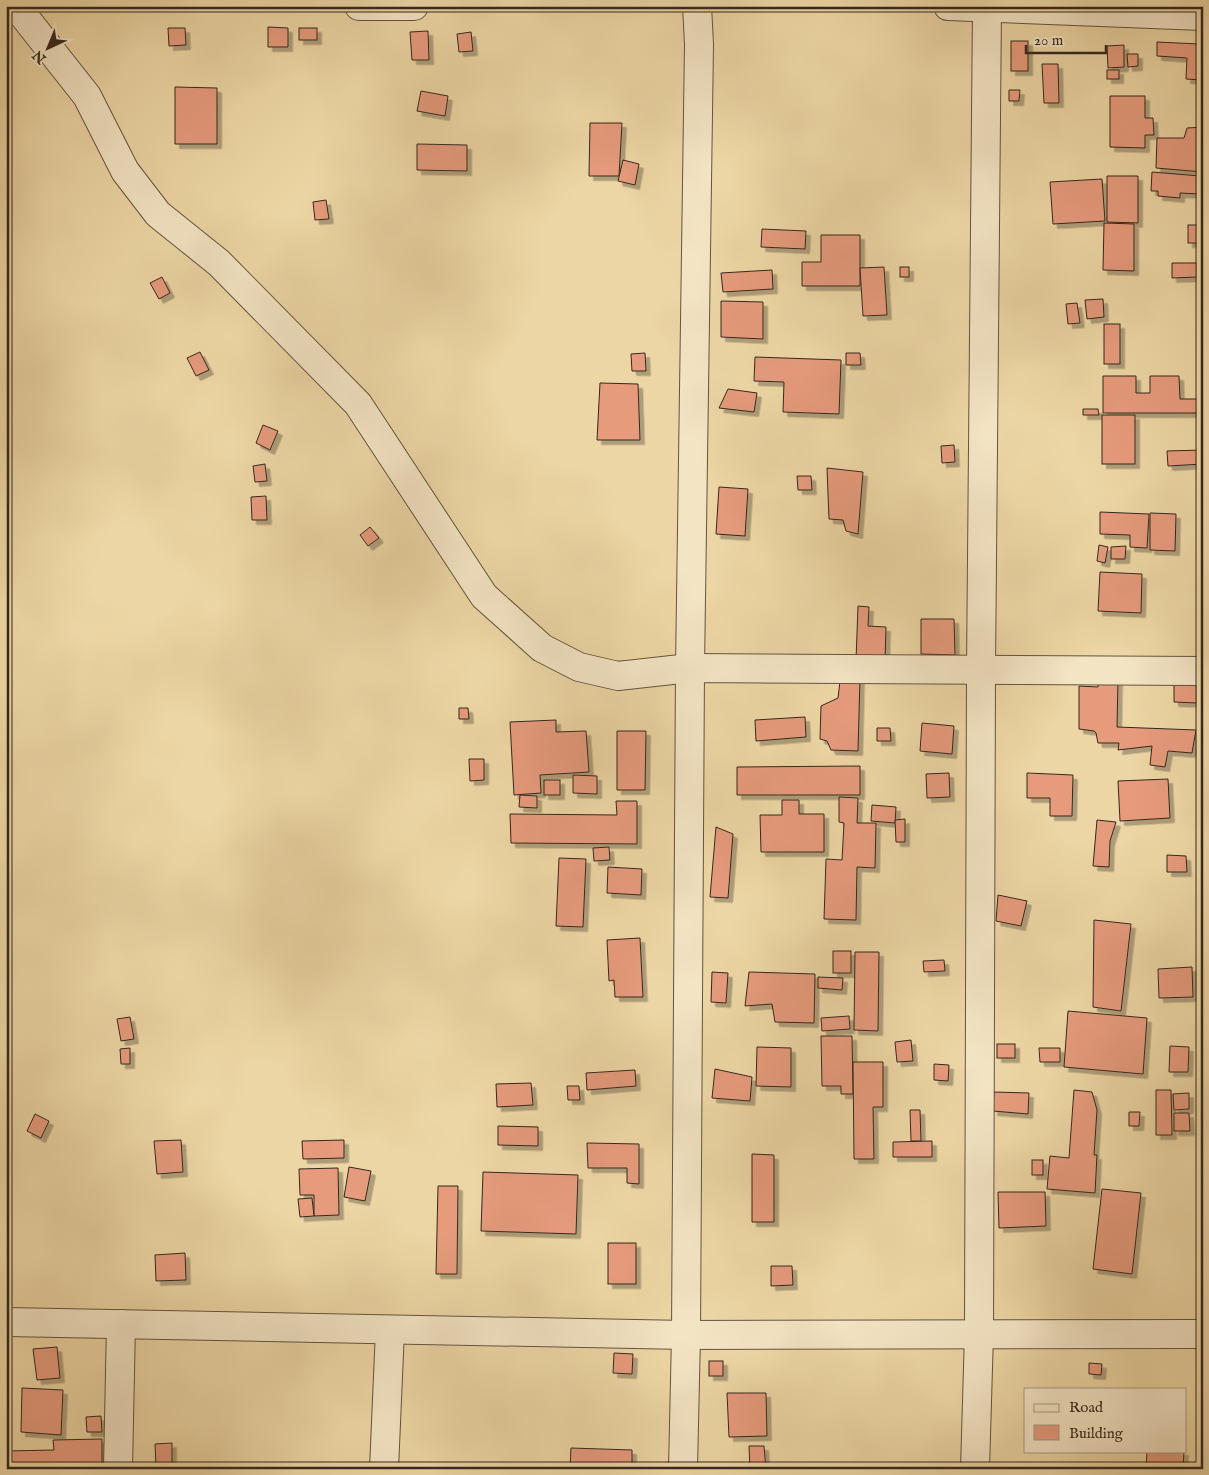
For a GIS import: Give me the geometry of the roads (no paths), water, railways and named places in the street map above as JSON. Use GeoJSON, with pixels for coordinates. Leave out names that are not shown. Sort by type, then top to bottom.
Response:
{"type":"FeatureCollection","features":[{"type":"Feature","properties":{"kind":"street"},"geometry":{"type":"LineString","coordinates":[[16,6],[87,96],[125,171],[158,214],[219,262],[358,404],[484,596],[542,648],[578,667],[618,676],[690,668],[1203,671]]}},
{"type":"Feature","properties":{"kind":"street"},"geometry":{"type":"LineString","coordinates":[[358,6],[397,7]]}},
{"type":"Feature","properties":{"kind":"street"},"geometry":{"type":"LineString","coordinates":[[682,1469],[686,1335],[690,668],[699,44],[697,6]]}},
{"type":"Feature","properties":{"kind":"street"},"geometry":{"type":"LineString","coordinates":[[948,6],[1203,16]]}},
{"type":"Feature","properties":{"kind":"street"},"geometry":{"type":"LineString","coordinates":[[975,1469],[979,1334],[981,669],[987,7]]}},
{"type":"Feature","properties":{"kind":"street"},"geometry":{"type":"LineString","coordinates":[[6,1322],[686,1335],[1203,1334]]}},
{"type":"Feature","properties":{"kind":"street"},"geometry":{"type":"LineString","coordinates":[[118,1469],[121,1324]]}},
{"type":"Feature","properties":{"kind":"street"},"geometry":{"type":"LineString","coordinates":[[384,1469],[390,1330]]}}]}
